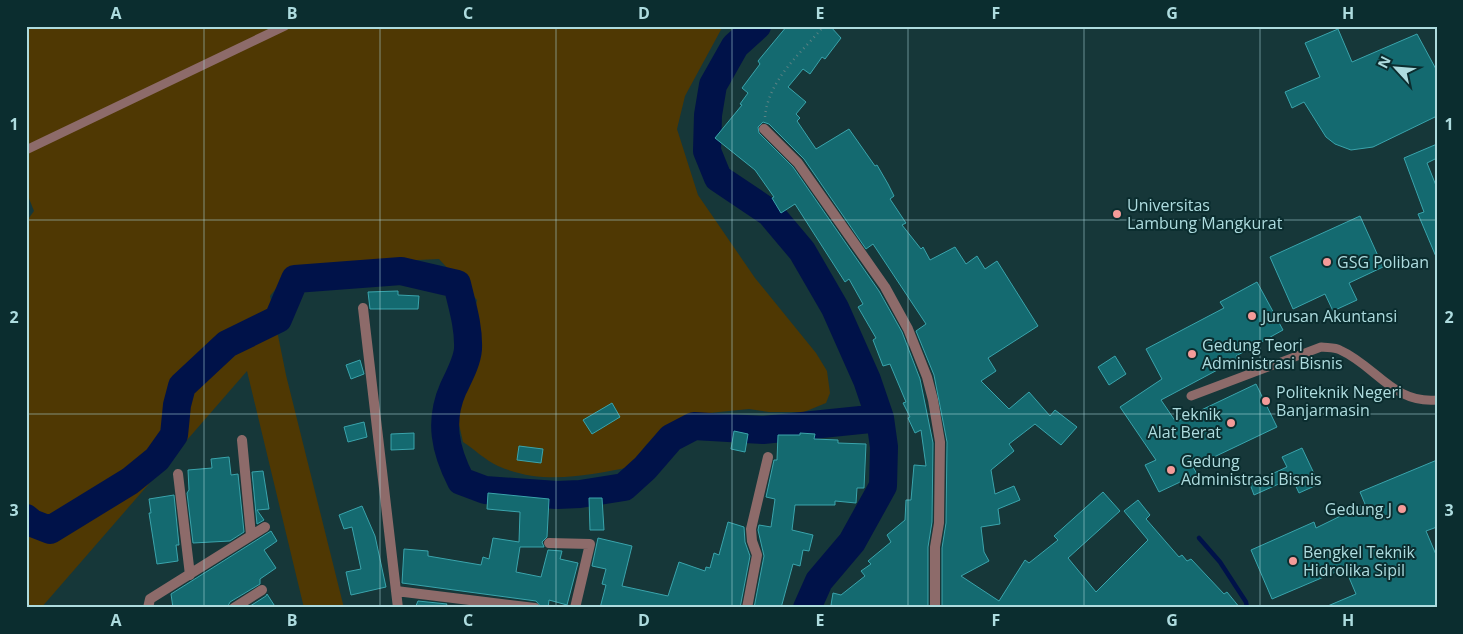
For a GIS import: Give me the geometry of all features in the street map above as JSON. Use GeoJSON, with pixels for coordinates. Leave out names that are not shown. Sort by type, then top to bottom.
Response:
{"type":"FeatureCollection","features":[{"type":"Feature","properties":{"kind":"street"},"geometry":{"type":"LineString","coordinates":[[764,129],[798,163],[885,287],[908,328],[927,377],[940,442],[939,523],[935,547],[935,608]]}},
{"type":"Feature","properties":{"kind":"street"},"geometry":{"type":"LineString","coordinates":[[363,308],[398,608]]}},
{"type":"Feature","properties":{"kind":"street"},"geometry":{"type":"LineString","coordinates":[[242,440],[251,535]]}},
{"type":"Feature","properties":{"kind":"street"},"geometry":{"type":"LineString","coordinates":[[747,608],[757,555],[752,541],[751,529],[768,457]]}},
{"type":"Feature","properties":{"kind":"street"},"geometry":{"type":"LineString","coordinates":[[178,474],[190,575]]}},
{"type":"Feature","properties":{"kind":"street"},"geometry":{"type":"LineString","coordinates":[[148,608],[150,599],[265,527]]}},
{"type":"Feature","properties":{"kind":"street"},"geometry":{"type":"LineString","coordinates":[[549,543],[590,544],[575,608]]}},
{"type":"Feature","properties":{"kind":"street"},"geometry":{"type":"LineString","coordinates":[[234,608],[262,590]]}},
{"type":"Feature","properties":{"kind":"street"},"geometry":{"type":"LineString","coordinates":[[396,591],[534,608]]}},
{"type":"Feature","properties":{"kind":"lane"},"geometry":{"type":"LineString","coordinates":[[26,150],[285,26]]}},
{"type":"Feature","properties":{"kind":"lane"},"geometry":{"type":"LineString","coordinates":[[1191,396],[1321,347],[1340,349],[1373,371],[1400,394],[1415,400],[1437,400]]}},
{"type":"Feature","properties":{"kind":"path"},"geometry":{"type":"LineString","coordinates":[[764,129],[766,103],[775,84],[824,26]]}},
{"type":"Feature","properties":{"kind":"shaded area"},"geometry":{"type":"Polygon","coordinates":[[[26,26],[723,26],[685,96],[677,129],[698,195],[755,278],[816,353],[827,371],[830,393],[826,403],[804,412],[769,412],[749,409],[689,415],[647,444],[630,467],[564,477],[547,477],[514,472],[493,464],[463,442],[456,411],[477,300],[439,259],[294,266],[270,296],[286,375],[344,608],[304,608],[247,371],[41,608],[26,608],[26,222],[34,211],[26,191],[26,26]]]}},
{"type":"Feature","properties":{"kind":"building"},"geometry":{"type":"Polygon","coordinates":[[[787,26],[830,26],[841,38],[825,59],[822,57],[810,74],[803,69],[788,87],[806,102],[796,114],[800,118],[797,121],[816,149],[849,129],[875,166],[877,165],[888,184],[894,196],[890,199],[906,223],[902,225],[921,249],[923,247],[930,260],[955,247],[966,264],[977,256],[985,269],[997,261],[1038,326],[988,358],[996,371],[981,381],[1009,409],[1029,392],[1050,416],[1055,410],[1077,427],[1061,445],[1035,424],[1009,444],[1014,451],[991,470],[995,494],[1014,486],[1020,500],[998,509],[1000,524],[981,527],[984,552],[989,561],[961,576],[999,601],[1025,560],[1029,563],[1058,540],[1054,536],[1103,492],[1120,511],[1068,558],[1096,592],[1148,540],[1124,511],[1138,500],[1150,515],[1146,519],[1179,557],[1182,555],[1187,561],[1191,559],[1224,594],[1227,592],[1240,608],[942,608],[942,548],[946,523],[947,442],[934,375],[916,331],[926,324],[873,244],[866,249],[804,159],[769,124],[763,122],[758,127],[759,133],[793,167],[879,291],[902,332],[920,379],[933,443],[932,522],[928,547],[928,608],[842,608],[831,605],[833,593],[841,595],[865,576],[861,571],[871,564],[868,561],[891,542],[887,535],[905,520],[906,500],[911,500],[914,465],[926,466],[921,430],[915,433],[903,403],[906,402],[890,364],[883,366],[873,340],[876,338],[858,307],[863,304],[849,279],[845,282],[795,204],[781,213],[772,198],[774,197],[755,170],[715,138],[742,105],[740,104],[748,93],[742,88],[760,64],[758,61],[787,26]]]}},
{"type":"Feature","properties":{"kind":"building"},"geometry":{"type":"Polygon","coordinates":[[[1338,29],[1352,62],[1417,34],[1437,71],[1437,116],[1373,147],[1351,150],[1335,144],[1326,137],[1304,102],[1292,108],[1285,92],[1320,77],[1305,43],[1338,29]]]}},
{"type":"Feature","properties":{"kind":"building"},"geometry":{"type":"Polygon","coordinates":[[[1437,144],[1437,158],[1427,163],[1437,188],[1437,259],[1418,214],[1424,212],[1404,158],[1437,144]]]}},
{"type":"Feature","properties":{"kind":"building","name":"GSG Poliban"},"geometry":{"type":"Polygon","coordinates":[[[1360,216],[1383,267],[1349,283],[1357,300],[1333,311],[1325,294],[1293,309],[1270,257],[1360,216]]]}},
{"type":"Feature","properties":{"kind":"building"},"geometry":{"type":"Polygon","coordinates":[[[1257,282],[1283,330],[1236,356],[1238,359],[1161,400],[1176,422],[1256,384],[1277,427],[1193,467],[1197,474],[1159,492],[1145,465],[1156,460],[1120,407],[1162,379],[1146,349],[1224,308],[1220,302],[1257,282]]]}},
{"type":"Feature","properties":{"kind":"building"},"geometry":{"type":"Polygon","coordinates":[[[398,291],[398,295],[419,296],[418,309],[370,309],[368,292],[398,291]]]}},
{"type":"Feature","properties":{"kind":"building"},"geometry":{"type":"Polygon","coordinates":[[[1115,356],[1126,374],[1109,385],[1098,367],[1115,356]]]}},
{"type":"Feature","properties":{"kind":"building"},"geometry":{"type":"Polygon","coordinates":[[[360,360],[364,374],[351,379],[346,365],[360,360]]]}},
{"type":"Feature","properties":{"kind":"building"},"geometry":{"type":"Polygon","coordinates":[[[612,403],[620,417],[592,434],[583,420],[612,403]]]}},
{"type":"Feature","properties":{"kind":"building"},"geometry":{"type":"Polygon","coordinates":[[[364,422],[367,437],[348,442],[344,427],[364,422]]]}},
{"type":"Feature","properties":{"kind":"building"},"geometry":{"type":"Polygon","coordinates":[[[734,431],[748,434],[745,452],[731,449],[734,431]]]}},
{"type":"Feature","properties":{"kind":"building"},"geometry":{"type":"Polygon","coordinates":[[[414,433],[414,449],[391,450],[391,434],[414,433]]]}},
{"type":"Feature","properties":{"kind":"building"},"geometry":{"type":"Polygon","coordinates":[[[800,433],[815,434],[814,439],[838,440],[838,443],[866,444],[864,488],[857,488],[856,503],[835,501],[835,505],[795,505],[792,530],[813,535],[809,551],[803,550],[800,566],[793,564],[781,608],[754,608],[764,556],[758,530],[759,525],[771,527],[775,499],[766,497],[774,460],[777,460],[778,435],[800,435],[800,433]]]}},
{"type":"Feature","properties":{"kind":"building"},"geometry":{"type":"Polygon","coordinates":[[[519,446],[543,449],[541,463],[517,460],[519,446]]]}},
{"type":"Feature","properties":{"kind":"building"},"geometry":{"type":"Polygon","coordinates":[[[1302,448],[1319,484],[1299,493],[1292,478],[1254,495],[1250,484],[1287,467],[1282,457],[1302,448]]]}},
{"type":"Feature","properties":{"kind":"building"},"geometry":{"type":"Polygon","coordinates":[[[229,457],[231,475],[238,474],[244,532],[230,541],[193,543],[187,493],[189,490],[188,470],[212,468],[211,459],[229,457]]]}},
{"type":"Feature","properties":{"kind":"building"},"geometry":{"type":"Polygon","coordinates":[[[1437,460],[1437,527],[1426,531],[1437,557],[1437,608],[1323,608],[1356,594],[1345,568],[1272,599],[1251,550],[1314,522],[1316,528],[1365,504],[1360,492],[1437,460]]]}},
{"type":"Feature","properties":{"kind":"building"},"geometry":{"type":"Polygon","coordinates":[[[263,471],[269,509],[257,510],[264,520],[257,524],[252,472],[263,471]]]}},
{"type":"Feature","properties":{"kind":"building"},"geometry":{"type":"Polygon","coordinates":[[[488,493],[549,499],[547,537],[542,542],[544,547],[520,547],[516,572],[541,577],[548,550],[562,551],[560,559],[578,563],[567,605],[549,600],[548,608],[542,608],[536,601],[402,583],[404,549],[428,551],[428,556],[481,565],[483,557],[489,559],[493,538],[519,542],[520,512],[487,509],[488,493]]]}},
{"type":"Feature","properties":{"kind":"building"},"geometry":{"type":"Polygon","coordinates":[[[174,495],[179,545],[176,545],[178,561],[157,564],[149,513],[151,513],[149,499],[174,495]]]}},
{"type":"Feature","properties":{"kind":"building"},"geometry":{"type":"Polygon","coordinates":[[[589,498],[602,498],[604,530],[590,530],[589,498]]]}},
{"type":"Feature","properties":{"kind":"building"},"geometry":{"type":"Polygon","coordinates":[[[362,506],[375,536],[386,587],[351,595],[346,572],[361,569],[352,527],[344,529],[339,515],[362,506]]]}},
{"type":"Feature","properties":{"kind":"building"},"geometry":{"type":"Polygon","coordinates":[[[728,522],[744,527],[745,542],[750,556],[740,608],[600,608],[606,585],[602,584],[606,569],[592,566],[598,538],[632,546],[622,586],[668,596],[679,562],[705,571],[706,567],[710,568],[714,553],[719,555],[728,522]]]}},
{"type":"Feature","properties":{"kind":"building"},"geometry":{"type":"Polygon","coordinates":[[[271,531],[277,541],[264,550],[276,568],[260,579],[260,584],[230,602],[227,608],[173,608],[171,594],[271,531]]]}},
{"type":"Feature","properties":{"kind":"building"},"geometry":{"type":"Polygon","coordinates":[[[267,594],[276,608],[247,608],[266,596],[267,594]]]}},
{"type":"Feature","properties":{"kind":"building"},"geometry":{"type":"Polygon","coordinates":[[[418,601],[447,604],[445,608],[415,608],[418,601]]]}},
{"type":"Feature","properties":{"kind":"waterway"},"geometry":{"type":"LineString","coordinates":[[757,26],[735,46],[713,85],[708,115],[707,151],[718,178],[770,213],[802,251],[835,308],[867,380],[880,418],[884,447],[883,486],[852,542],[819,581],[807,608]]}},
{"type":"Feature","properties":{"kind":"waterway"},"geometry":{"type":"LineString","coordinates":[[26,518],[32,523],[50,530],[130,481],[157,459],[174,435],[177,405],[182,386],[227,344],[278,319],[295,279],[401,271],[457,284],[466,324],[468,349],[449,401],[445,424],[446,435],[451,458],[461,481],[485,490],[557,495],[580,494],[624,487],[645,468],[671,438],[694,426],[763,430],[880,418]]}},
{"type":"Feature","properties":{"kind":"waterway"},"geometry":{"type":"LineString","coordinates":[[1199,538],[1220,562],[1246,602],[1247,608]]}},
{"type":"Feature","properties":{"kind":"place","name":"Universitas Lambung Mangkurat"},"geometry":{"type":"Point","coordinates":[1117,214]}},
{"type":"Feature","properties":{"kind":"place","name":"GSG Poliban"},"geometry":{"type":"Point","coordinates":[1327,262]}},
{"type":"Feature","properties":{"kind":"place","name":"Jurusan Akuntansi"},"geometry":{"type":"Point","coordinates":[1252,316]}},
{"type":"Feature","properties":{"kind":"place","name":"Gedung Teori Administrasi Bisnis"},"geometry":{"type":"Point","coordinates":[1192,354]}},
{"type":"Feature","properties":{"kind":"place","name":"Politeknik Negeri Banjarmasin"},"geometry":{"type":"Point","coordinates":[1266,401]}},
{"type":"Feature","properties":{"kind":"place","name":"Teknik Alat Berat"},"geometry":{"type":"Point","coordinates":[1231,423]}},
{"type":"Feature","properties":{"kind":"place","name":"Gedung Administrasi Bisnis"},"geometry":{"type":"Point","coordinates":[1171,470]}},
{"type":"Feature","properties":{"kind":"place","name":"Gedung J"},"geometry":{"type":"Point","coordinates":[1402,509]}},
{"type":"Feature","properties":{"kind":"place","name":"Bengkel Teknik Hidrolika Sipil"},"geometry":{"type":"Point","coordinates":[1293,561]}}]}
